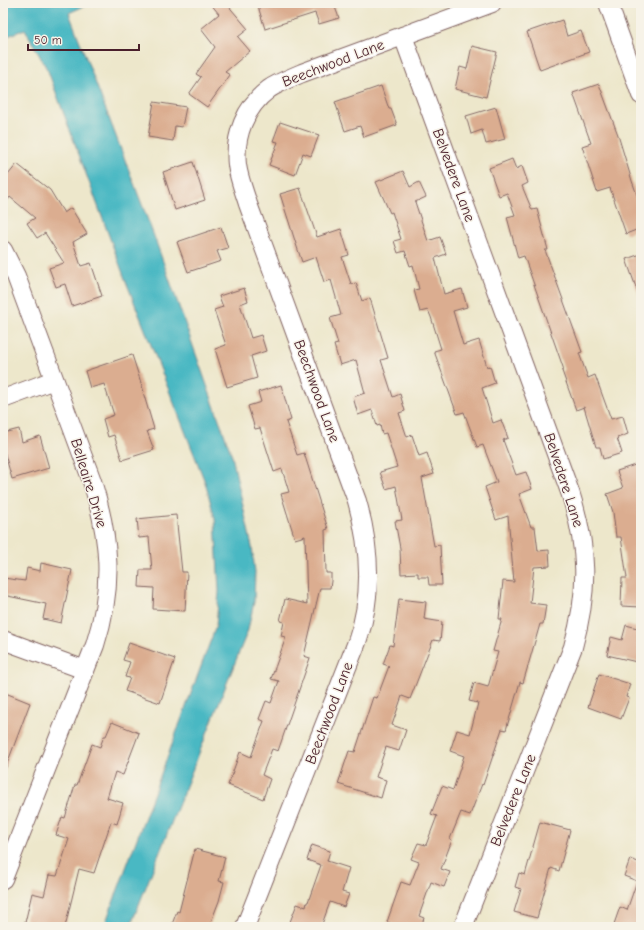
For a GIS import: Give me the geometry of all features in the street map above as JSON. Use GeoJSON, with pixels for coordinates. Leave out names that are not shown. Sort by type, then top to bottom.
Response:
{"type":"FeatureCollection","features":[{"type":"Feature","properties":{"kind":"street","name":"Beechwood Lane"},"geometry":{"type":"LineString","coordinates":[[245,927],[360,636],[366,606],[368,577],[366,548],[361,516],[351,484],[244,193],[237,167],[237,140],[249,110],[255,102],[270,89],[296,75],[492,3]]}},
{"type":"Feature","properties":{"kind":"street"},"geometry":{"type":"LineString","coordinates":[[608,3],[641,95]]}},
{"type":"Feature","properties":{"kind":"street","name":"Belvedere Lane"},"geometry":{"type":"LineString","coordinates":[[403,36],[570,492],[580,525],[585,566],[582,608],[573,646],[463,927]]}},
{"type":"Feature","properties":{"kind":"street","name":"Belleaire Drive"},"geometry":{"type":"LineString","coordinates":[[3,250],[16,276],[96,494],[107,543],[108,577],[104,610],[95,645],[3,879]]}},
{"type":"Feature","properties":{"kind":"street"},"geometry":{"type":"LineString","coordinates":[[3,399],[54,380]]}},
{"type":"Feature","properties":{"kind":"street"},"geometry":{"type":"LineString","coordinates":[[3,640],[85,670]]}},
{"type":"Feature","properties":{"kind":"water"},"geometry":{"type":"Polygon","coordinates":[[[3,3],[91,3],[69,13],[154,236],[232,456],[252,547],[255,572],[254,602],[248,630],[130,927],[104,927],[216,626],[219,591],[215,519],[205,482],[125,279],[48,71],[25,29],[3,38],[3,3]]]}},
{"type":"Feature","properties":{"kind":"building"},"geometry":{"type":"Polygon","coordinates":[[[210,3],[226,3],[248,29],[238,37],[250,51],[225,72],[230,75],[207,107],[189,94],[201,77],[196,74],[215,47],[201,29],[219,14],[210,3]]]}},
{"type":"Feature","properties":{"kind":"building"},"geometry":{"type":"Polygon","coordinates":[[[257,3],[338,3],[338,6],[335,7],[339,18],[319,24],[315,13],[265,29],[257,3]]]}},
{"type":"Feature","properties":{"kind":"building"},"geometry":{"type":"Polygon","coordinates":[[[562,20],[567,36],[581,31],[589,52],[540,70],[527,32],[562,20]]]}},
{"type":"Feature","properties":{"kind":"building"},"geometry":{"type":"Polygon","coordinates":[[[472,46],[497,52],[486,97],[455,89],[460,67],[467,69],[472,46]]]}},
{"type":"Feature","properties":{"kind":"building"},"geometry":{"type":"Polygon","coordinates":[[[599,84],[618,135],[641,206],[641,228],[626,234],[610,188],[597,192],[582,146],[591,143],[573,93],[599,84]]]}},
{"type":"Feature","properties":{"kind":"building"},"geometry":{"type":"Polygon","coordinates":[[[381,86],[389,109],[391,109],[397,125],[364,137],[360,126],[345,131],[335,102],[381,86]]]}},
{"type":"Feature","properties":{"kind":"building"},"geometry":{"type":"Polygon","coordinates":[[[154,102],[186,107],[182,127],[175,126],[173,141],[148,137],[154,102]]]}},
{"type":"Feature","properties":{"kind":"building"},"geometry":{"type":"Polygon","coordinates":[[[496,107],[505,139],[486,144],[482,130],[471,134],[466,116],[496,107]]]}},
{"type":"Feature","properties":{"kind":"building"},"geometry":{"type":"Polygon","coordinates":[[[280,122],[319,135],[311,156],[303,153],[295,175],[269,165],[278,142],[273,141],[280,122]]]}},
{"type":"Feature","properties":{"kind":"building"},"geometry":{"type":"Polygon","coordinates":[[[512,159],[516,169],[522,166],[528,183],[522,186],[532,210],[537,209],[548,250],[545,250],[582,352],[579,353],[588,378],[595,375],[611,419],[623,416],[628,434],[617,438],[622,453],[603,459],[600,447],[596,447],[584,407],[576,410],[562,371],[564,370],[524,256],[518,258],[507,217],[515,215],[507,193],[499,196],[489,168],[512,159]]]}},
{"type":"Feature","properties":{"kind":"building"},"geometry":{"type":"Polygon","coordinates":[[[193,162],[205,200],[175,210],[163,172],[193,162]]]}},
{"type":"Feature","properties":{"kind":"building"},"geometry":{"type":"Polygon","coordinates":[[[17,164],[50,190],[64,213],[71,208],[87,234],[73,242],[81,266],[91,263],[102,296],[72,306],[65,284],[56,287],[49,268],[64,263],[45,233],[37,238],[27,223],[35,218],[10,197],[3,206],[3,181],[17,164]]]}},
{"type":"Feature","properties":{"kind":"building"},"geometry":{"type":"Polygon","coordinates":[[[403,171],[410,187],[419,182],[426,197],[415,202],[428,241],[440,237],[446,254],[435,258],[444,294],[462,289],[467,307],[453,311],[463,345],[479,340],[487,367],[490,366],[495,383],[482,388],[493,423],[501,420],[508,438],[503,440],[516,475],[526,472],[532,489],[519,494],[531,527],[535,527],[538,551],[549,550],[550,566],[534,567],[530,603],[546,605],[543,624],[540,624],[523,683],[520,682],[506,730],[502,729],[483,785],[482,784],[470,815],[461,812],[450,839],[452,840],[441,869],[450,872],[444,887],[431,882],[419,916],[424,918],[421,927],[402,927],[387,922],[401,882],[410,885],[419,862],[411,859],[418,843],[426,845],[437,816],[431,814],[442,786],[453,790],[464,756],[450,751],[457,730],[470,734],[478,703],[469,701],[474,683],[488,687],[498,652],[493,651],[502,619],[499,619],[503,581],[514,582],[508,516],[496,520],[485,487],[497,482],[483,445],[477,447],[464,412],[457,414],[434,351],[441,349],[431,317],[428,310],[420,312],[414,290],[419,289],[413,265],[410,266],[405,251],[398,253],[394,241],[401,239],[392,212],[390,213],[376,182],[403,171]]]}},
{"type":"Feature","properties":{"kind":"building"},"geometry":{"type":"Polygon","coordinates":[[[300,188],[317,237],[341,229],[349,255],[342,257],[351,284],[356,283],[362,301],[370,298],[388,358],[381,360],[393,397],[400,394],[405,411],[399,413],[407,437],[412,435],[419,456],[427,453],[434,474],[422,478],[434,546],[440,545],[442,585],[429,585],[428,577],[418,577],[418,573],[401,574],[400,548],[395,521],[402,520],[396,486],[386,489],[380,472],[397,467],[386,433],[382,434],[380,425],[377,426],[372,410],[358,415],[353,397],[365,393],[356,360],[340,365],[334,345],[338,344],[330,318],[341,315],[331,280],[324,282],[316,257],[302,262],[280,194],[300,188]]]}},
{"type":"Feature","properties":{"kind":"building"},"geometry":{"type":"Polygon","coordinates":[[[221,227],[228,248],[217,251],[221,261],[188,272],[177,242],[221,227]]]}},
{"type":"Feature","properties":{"kind":"building"},"geometry":{"type":"Polygon","coordinates":[[[641,254],[641,296],[639,296],[626,259],[641,254]]]}},
{"type":"Feature","properties":{"kind":"building"},"geometry":{"type":"Polygon","coordinates":[[[244,288],[248,301],[240,304],[251,338],[261,335],[266,351],[251,356],[257,378],[227,387],[215,349],[226,345],[214,310],[223,307],[219,296],[244,288]]]}},
{"type":"Feature","properties":{"kind":"building"},"geometry":{"type":"Polygon","coordinates":[[[132,355],[154,429],[147,431],[154,450],[122,460],[114,435],[108,437],[103,419],[114,415],[104,384],[90,388],[85,371],[132,355]]]}},
{"type":"Feature","properties":{"kind":"building"},"geometry":{"type":"Polygon","coordinates":[[[281,385],[291,420],[286,422],[297,455],[304,453],[328,529],[325,530],[326,573],[331,573],[331,581],[330,588],[320,588],[304,656],[310,658],[278,751],[272,749],[262,775],[270,779],[263,799],[228,785],[240,752],[251,757],[264,721],[259,719],[266,701],[271,703],[279,681],[271,679],[286,637],[281,636],[284,622],[280,621],[285,599],[307,604],[305,536],[295,539],[281,494],[289,492],[282,469],[274,472],[260,428],[255,429],[248,406],[261,402],[258,392],[281,385]]]}},
{"type":"Feature","properties":{"kind":"building"},"geometry":{"type":"Polygon","coordinates":[[[19,429],[22,442],[40,436],[49,468],[12,479],[3,447],[3,433],[19,429]]]}},
{"type":"Feature","properties":{"kind":"building"},"geometry":{"type":"Polygon","coordinates":[[[638,464],[641,473],[641,607],[621,606],[622,578],[627,578],[621,537],[616,537],[613,512],[607,494],[623,488],[617,471],[638,464]]]}},
{"type":"Feature","properties":{"kind":"building"},"geometry":{"type":"Polygon","coordinates":[[[176,515],[182,572],[187,572],[185,611],[153,609],[154,588],[139,587],[140,570],[152,570],[149,537],[139,538],[137,519],[176,515]]]}},
{"type":"Feature","properties":{"kind":"building"},"geometry":{"type":"Polygon","coordinates":[[[41,563],[72,570],[61,623],[43,619],[46,604],[3,595],[3,578],[25,581],[27,568],[40,571],[41,563]]]}},
{"type":"Feature","properties":{"kind":"building"},"geometry":{"type":"Polygon","coordinates":[[[399,599],[426,602],[424,619],[442,622],[440,641],[433,640],[410,699],[402,696],[392,725],[406,730],[399,751],[386,747],[376,777],[386,780],[381,798],[338,784],[349,751],[355,752],[373,697],[377,698],[389,666],[383,664],[390,645],[393,646],[399,599]]]}},
{"type":"Feature","properties":{"kind":"building"},"geometry":{"type":"Polygon","coordinates":[[[626,625],[641,629],[641,663],[607,655],[611,637],[622,640],[626,625]]]}},
{"type":"Feature","properties":{"kind":"building"},"geometry":{"type":"Polygon","coordinates":[[[129,643],[175,659],[160,703],[125,691],[130,678],[125,677],[130,662],[123,660],[129,643]]]}},
{"type":"Feature","properties":{"kind":"building"},"geometry":{"type":"Polygon","coordinates":[[[599,674],[630,684],[626,697],[629,698],[621,719],[588,707],[599,674]]]}},
{"type":"Feature","properties":{"kind":"building"},"geometry":{"type":"Polygon","coordinates":[[[3,692],[30,703],[4,772],[3,771],[3,692]]]}},
{"type":"Feature","properties":{"kind":"building"},"geometry":{"type":"Polygon","coordinates":[[[112,722],[139,733],[123,775],[115,772],[107,798],[123,803],[117,824],[111,822],[94,873],[79,869],[65,927],[24,927],[32,893],[44,896],[49,875],[57,876],[69,839],[56,835],[62,817],[65,818],[75,785],[77,785],[92,744],[100,747],[112,722]]]}},
{"type":"Feature","properties":{"kind":"building"},"geometry":{"type":"Polygon","coordinates":[[[540,822],[570,830],[559,871],[551,868],[537,918],[514,912],[521,889],[515,887],[519,873],[525,875],[540,822]]]}},
{"type":"Feature","properties":{"kind":"building"},"geometry":{"type":"Polygon","coordinates":[[[312,845],[330,851],[327,861],[349,868],[342,892],[349,894],[344,907],[330,902],[321,927],[288,927],[297,904],[306,907],[321,865],[307,860],[312,845]]]}},
{"type":"Feature","properties":{"kind":"building"},"geometry":{"type":"Polygon","coordinates":[[[195,849],[225,857],[219,881],[224,882],[219,901],[209,927],[171,927],[177,911],[179,912],[195,849]]]}},
{"type":"Feature","properties":{"kind":"building"},"geometry":{"type":"Polygon","coordinates":[[[630,859],[641,863],[641,927],[613,927],[620,907],[627,910],[637,881],[624,876],[630,859]]]}}]}
